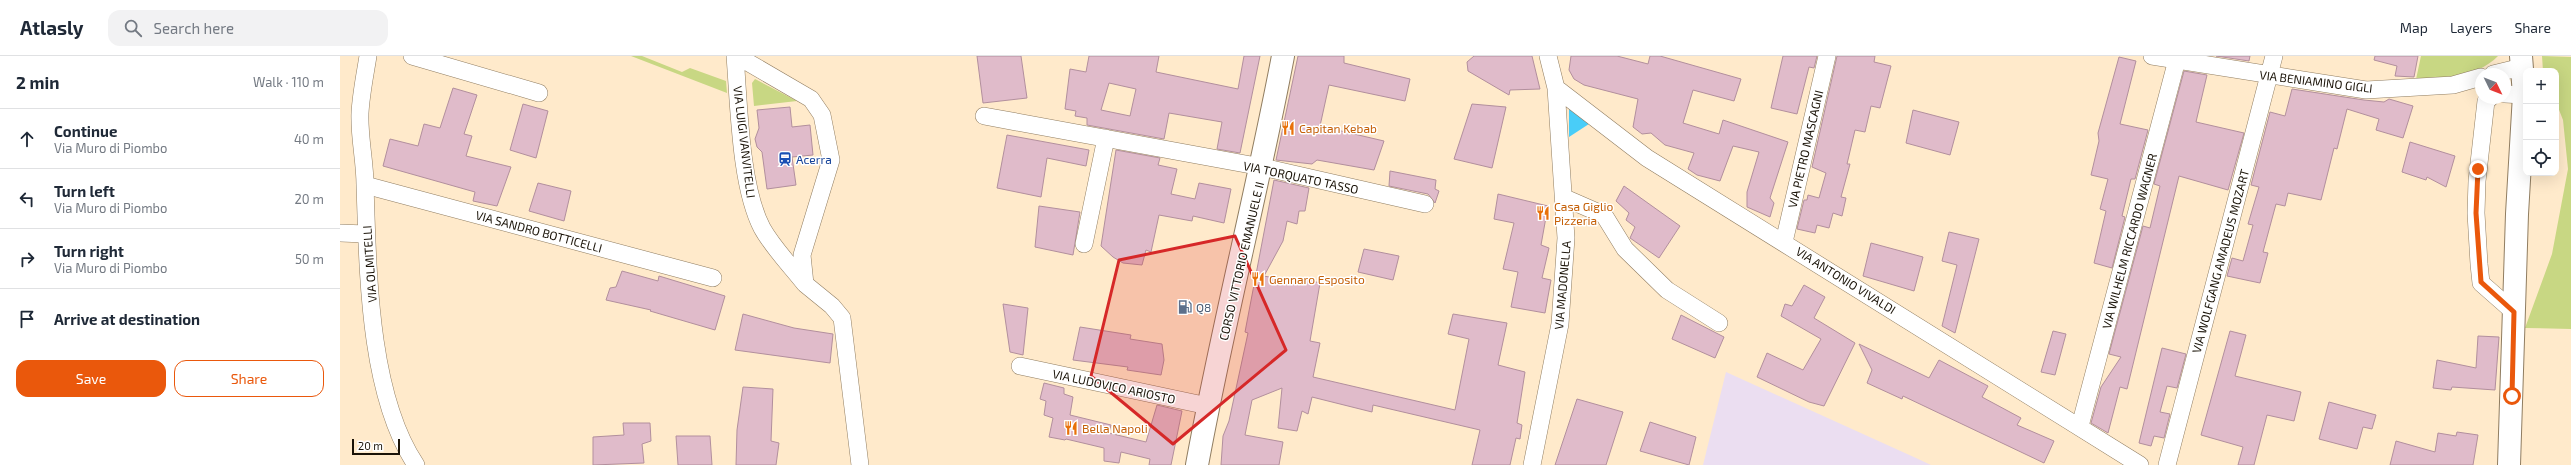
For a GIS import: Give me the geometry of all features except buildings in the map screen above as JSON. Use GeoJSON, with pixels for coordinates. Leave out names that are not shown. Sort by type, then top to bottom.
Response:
{"type":"FeatureCollection","features":[{"type":"Feature","properties":{"kind":"main road","name":"CORSO VITTORIO EMANUELE II"},"geometry":{"type":"LineString","coordinates":[[1197,465],[1208,406],[1262,167],[1283,56]]}},
{"type":"Feature","properties":{"kind":"main road"},"geometry":{"type":"LineString","coordinates":[[2509,465],[2514,312],[2515,95],[2521,61]]}},
{"type":"Feature","properties":{"kind":"street","name":"VIA OLMITELLI"},"geometry":{"type":"LineString","coordinates":[[368,56],[360,113],[365,185],[365,234],[373,322],[387,398],[403,446],[416,465]]}},
{"type":"Feature","properties":{"kind":"street"},"geometry":{"type":"LineString","coordinates":[[412,56],[539,93]]}},
{"type":"Feature","properties":{"kind":"street","name":"VIA LUIGI VANVITELLI"},"geometry":{"type":"LineString","coordinates":[[736,56],[811,99],[822,115],[830,160],[802,255],[805,284]]}},
{"type":"Feature","properties":{"kind":"street","name":"VIA LUIGI VANVITELLI"},"geometry":{"type":"LineString","coordinates":[[736,56],[748,181],[754,210],[763,229],[805,284],[832,306],[842,318],[860,465]]}},
{"type":"Feature","properties":{"kind":"street","name":"VIA MADONELLA"},"geometry":{"type":"LineString","coordinates":[[1532,465],[1560,324],[1566,238],[1565,198],[1556,88],[1548,56]]}},
{"type":"Feature","properties":{"kind":"street","name":"VIA PIETRO MASCAGNI"},"geometry":{"type":"LineString","coordinates":[[1784,242],[1826,56]]}},
{"type":"Feature","properties":{"kind":"street","name":"VIA BENIAMINO GIGLI"},"geometry":{"type":"LineString","coordinates":[[2152,56],[2177,58],[2269,76],[2366,90],[2453,85],[2475,79]]}},
{"type":"Feature","properties":{"kind":"street","name":"VIA WOLFGANG AMADEUS MOZART"},"geometry":{"type":"LineString","coordinates":[[2167,465],[2274,56]]}},
{"type":"Feature","properties":{"kind":"street","name":"VIA WILHELM RICCARDO WAGNER"},"geometry":{"type":"LineString","coordinates":[[2080,426],[2177,58]]}},
{"type":"Feature","properties":{"kind":"street"},"geometry":{"type":"LineString","coordinates":[[2506,68],[2521,61]]}},
{"type":"Feature","properties":{"kind":"street","name":"VIA ANTONIO VIVALDI"},"geometry":{"type":"LineString","coordinates":[[1556,88],[1647,158],[2080,426],[2140,465]]}},
{"type":"Feature","properties":{"kind":"street"},"geometry":{"type":"LineString","coordinates":[[2486,104],[2477,180],[2476,213],[2481,282],[2514,312]]}},
{"type":"Feature","properties":{"kind":"street","name":"VIA TORQUATO TASSO"},"geometry":{"type":"LineString","coordinates":[[984,116],[1262,167],[1425,204]]}},
{"type":"Feature","properties":{"kind":"street"},"geometry":{"type":"LineString","coordinates":[[1084,244],[1106,138]]}},
{"type":"Feature","properties":{"kind":"street","name":"VIA SANDRO BOTTICELLI"},"geometry":{"type":"LineString","coordinates":[[365,185],[713,278]]}},
{"type":"Feature","properties":{"kind":"street"},"geometry":{"type":"LineString","coordinates":[[1565,198],[1604,215],[1625,249],[1668,290],[1718,324]]}},
{"type":"Feature","properties":{"kind":"street"},"geometry":{"type":"LineString","coordinates":[[340,233],[365,234]]}},
{"type":"Feature","properties":{"kind":"street","name":"VIA LUDOVICO ARIOSTO"},"geometry":{"type":"LineString","coordinates":[[1020,366],[1208,406]]}},
{"type":"Feature","properties":{"kind":"highlighted area"},"geometry":{"type":"Polygon","coordinates":[[[1235,236],[1286,350],[1173,444],[1091,376],[1119,260],[1235,236]]]}},
{"type":"Feature","properties":{"kind":"shaded area"},"geometry":{"type":"Polygon","coordinates":[[[1726,372],[1916,458],[1931,465],[1703,465],[1726,372]]]}},
{"type":"Feature","properties":{"kind":"green space"},"geometry":{"type":"Polygon","coordinates":[[[631,56],[642,56],[682,72],[690,68],[726,81],[727,93],[631,56]]]}},
{"type":"Feature","properties":{"kind":"green space"},"geometry":{"type":"Polygon","coordinates":[[[2421,56],[2498,56],[2482,68],[2475,68],[2475,71],[2470,73],[2448,79],[2415,84],[2421,56]]]}},
{"type":"Feature","properties":{"kind":"green space"},"geometry":{"type":"Polygon","coordinates":[[[2542,56],[2571,57],[2571,329],[2525,328],[2552,254],[2568,169],[2563,120],[2559,110],[2559,68],[2543,68],[2542,56]]]}},
{"type":"Feature","properties":{"kind":"green space"},"geometry":{"type":"Polygon","coordinates":[[[755,79],[797,101],[754,106],[752,83],[755,79]]]}},
{"type":"Feature","properties":{"kind":"water"},"geometry":{"type":"Polygon","coordinates":[[[1569,108],[1592,122],[1569,137],[1569,108]]]}},
{"type":"Feature","properties":{"kind":"place","name":"Capitan Kebab"},"geometry":{"type":"Point","coordinates":[1288,128]}},
{"type":"Feature","properties":{"kind":"place","name":"Acerra"},"geometry":{"type":"Point","coordinates":[785,159]}},
{"type":"Feature","properties":{"kind":"place","name":"Casa Giglio Pizzeria"},"geometry":{"type":"Point","coordinates":[1543,213]}},
{"type":"Feature","properties":{"kind":"place","name":"Gennaro Esposito"},"geometry":{"type":"Point","coordinates":[1258,279]}},
{"type":"Feature","properties":{"kind":"place","name":"Q8"},"geometry":{"type":"Point","coordinates":[1185,307]}},
{"type":"Feature","properties":{"kind":"place","name":"Bella Napoli"},"geometry":{"type":"Point","coordinates":[1071,428]}},
{"type":"Feature","properties":{"kind":"route"},"geometry":{"type":"LineString","coordinates":[[2478,169],[2476,213],[2481,282],[2514,312],[2512,396]]}}]}
